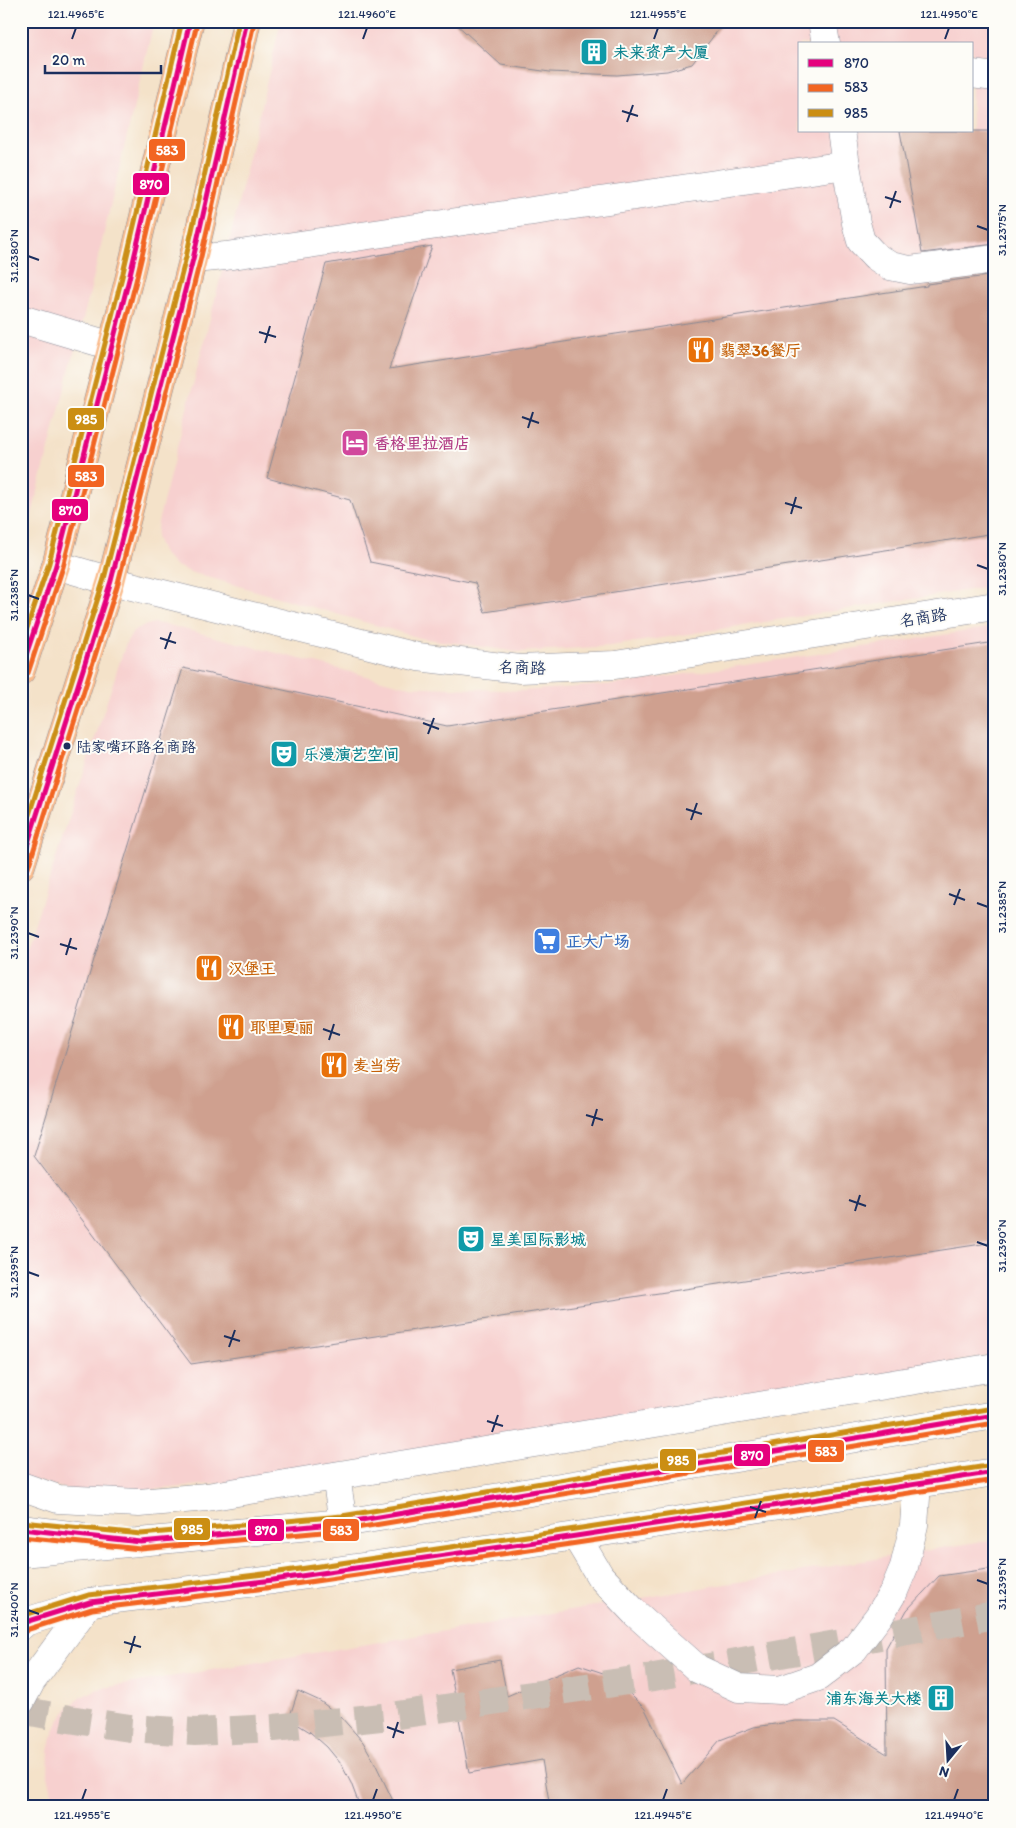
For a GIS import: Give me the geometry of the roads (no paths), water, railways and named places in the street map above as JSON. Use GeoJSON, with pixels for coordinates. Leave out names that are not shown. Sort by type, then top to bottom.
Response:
{"type":"FeatureCollection","features":[{"type":"Feature","properties":{"kind":"main road"},"geometry":{"type":"LineString","coordinates":[[21,671],[56,565],[112,346],[190,21]]}},
{"type":"Feature","properties":{"kind":"main road"},"geometry":{"type":"LineString","coordinates":[[21,866],[111,581],[193,259],[247,21]]}},
{"type":"Feature","properties":{"kind":"street"},"geometry":{"type":"LineString","coordinates":[[822,21],[826,42]]}},
{"type":"Feature","properties":{"kind":"street"},"geometry":{"type":"LineString","coordinates":[[974,74],[995,77]]}},
{"type":"Feature","properties":{"kind":"street"},"geometry":{"type":"LineString","coordinates":[[841,132],[856,223],[861,241],[875,256],[890,266],[910,270],[995,260]]}},
{"type":"Feature","properties":{"kind":"street"},"geometry":{"type":"LineString","coordinates":[[193,259],[236,255],[846,165]]}},
{"type":"Feature","properties":{"kind":"street"},"geometry":{"type":"LineString","coordinates":[[21,319],[112,346]]}},
{"type":"Feature","properties":{"kind":"street","name":"名商路"},"geometry":{"type":"LineString","coordinates":[[56,565],[111,581],[418,658],[520,669],[615,665],[995,606]]}},
{"type":"Feature","properties":{"kind":"street"},"geometry":{"type":"LineString","coordinates":[[21,1486],[58,1499],[139,1503],[207,1497],[995,1367]]}},
{"type":"Feature","properties":{"kind":"street"},"geometry":{"type":"LineString","coordinates":[[21,1553],[343,1523],[995,1415]]}},
{"type":"Feature","properties":{"kind":"street"},"geometry":{"type":"LineString","coordinates":[[21,1626],[25,1622],[90,1602],[273,1580],[995,1472]]}},
{"type":"Feature","properties":{"kind":"street"},"geometry":{"type":"LineString","coordinates":[[336,1476],[343,1523]]}},
{"type":"Feature","properties":{"kind":"street"},"geometry":{"type":"LineString","coordinates":[[576,1536],[600,1576],[635,1613],[698,1669],[738,1688],[780,1690],[818,1677],[854,1648],[879,1616],[894,1591],[904,1567],[914,1525],[916,1484]]}},
{"type":"Feature","properties":{"kind":"street"},"geometry":{"type":"LineString","coordinates":[[21,1529],[141,1542]]}},
{"type":"Feature","properties":{"kind":"street"},"geometry":{"type":"LineString","coordinates":[[21,1701],[31,1682],[90,1602]]}},
{"type":"Feature","properties":{"kind":"tunnel"},"geometry":{"type":"LineString","coordinates":[[21,1710],[130,1728],[195,1732],[274,1728],[391,1716],[654,1677],[995,1615]]}},
{"type":"Feature","properties":{"kind":"place","name":"未来资产大厦"},"geometry":{"type":"Point","coordinates":[594,52]}},
{"type":"Feature","properties":{"kind":"place","name":"翡翠36餐厅"},"geometry":{"type":"Point","coordinates":[701,350]}},
{"type":"Feature","properties":{"kind":"place","name":"香格里拉酒店"},"geometry":{"type":"Point","coordinates":[355,443]}},
{"type":"Feature","properties":{"kind":"place","name":"陆家嘴环路名商路"},"geometry":{"type":"Point","coordinates":[67,746]}},
{"type":"Feature","properties":{"kind":"place","name":"乐漫演艺空间"},"geometry":{"type":"Point","coordinates":[284,754]}},
{"type":"Feature","properties":{"kind":"place","name":"正大广场"},"geometry":{"type":"Point","coordinates":[547,941]}},
{"type":"Feature","properties":{"kind":"place","name":"汉堡王"},"geometry":{"type":"Point","coordinates":[209,968]}},
{"type":"Feature","properties":{"kind":"place","name":"耶里夏丽"},"geometry":{"type":"Point","coordinates":[231,1027]}},
{"type":"Feature","properties":{"kind":"place","name":"麦当劳"},"geometry":{"type":"Point","coordinates":[334,1065]}},
{"type":"Feature","properties":{"kind":"place","name":"星美国际影城"},"geometry":{"type":"Point","coordinates":[471,1239]}},
{"type":"Feature","properties":{"kind":"place","name":"浦东海关大楼"},"geometry":{"type":"Point","coordinates":[941,1698]}}]}
